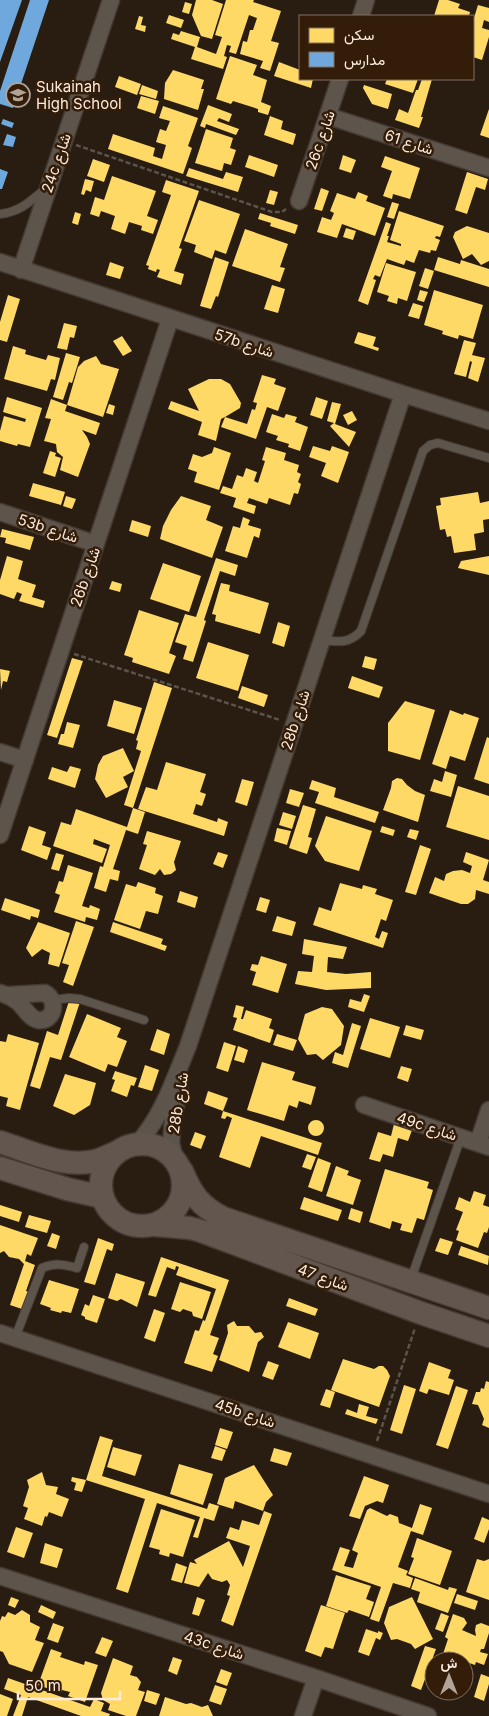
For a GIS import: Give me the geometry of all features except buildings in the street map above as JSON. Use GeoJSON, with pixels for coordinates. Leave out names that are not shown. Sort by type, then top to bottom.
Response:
{"type":"FeatureCollection","features":[{"type":"Feature","properties":{"kind":"street","name":"24c شارع"},"geometry":{"type":"LineString","coordinates":[[21,270],[111,0]]}},
{"type":"Feature","properties":{"kind":"street"},"geometry":{"type":"LineString","coordinates":[[361,15],[366,0]]}},
{"type":"Feature","properties":{"kind":"street","name":"26c شارع"},"geometry":{"type":"LineString","coordinates":[[300,198],[340,80]]}},
{"type":"Feature","properties":{"kind":"street","name":"شارع 61"},"geometry":{"type":"LineString","coordinates":[[328,116],[489,168]]}},
{"type":"Feature","properties":{"kind":"street","name":"57b شارع"},"geometry":{"type":"LineString","coordinates":[[0,262],[170,319],[489,421]]}},
{"type":"Feature","properties":{"kind":"street","name":"26b شارع"},"geometry":{"type":"LineString","coordinates":[[0,834],[170,319]]}},
{"type":"Feature","properties":{"kind":"street","name":"28b شارع"},"geometry":{"type":"LineString","coordinates":[[127,1148],[153,1123],[188,1046],[403,394]]}},
{"type":"Feature","properties":{"kind":"street","name":"53b شارع"},"geometry":{"type":"LineString","coordinates":[[0,512],[96,544]]}},
{"type":"Feature","properties":{"kind":"street"},"geometry":{"type":"LineString","coordinates":[[0,752],[25,760]]}},
{"type":"Feature","properties":{"kind":"street"},"geometry":{"type":"LineString","coordinates":[[40,992],[50,995],[53,1000],[53,1011],[50,1016],[44,1019],[32,1018],[23,1007],[4,994],[40,992]]}},
{"type":"Feature","properties":{"kind":"street","name":"28b شارع"},"geometry":{"type":"LineString","coordinates":[[178,1165],[171,1142],[173,1120],[188,1046]]}},
{"type":"Feature","properties":{"kind":"street","name":"49c شارع"},"geometry":{"type":"LineString","coordinates":[[364,1105],[483,1145]]}},
{"type":"Feature","properties":{"kind":"street"},"geometry":{"type":"LineString","coordinates":[[483,1145],[489,1110]]}},
{"type":"Feature","properties":{"kind":"street"},"geometry":{"type":"LineString","coordinates":[[0,1142],[66,1162],[82,1163],[98,1160],[127,1148],[151,1145],[164,1150],[178,1165],[184,1184],[182,1197],[176,1209],[167,1219],[155,1225],[143,1227],[120,1221],[102,1198],[102,1176],[107,1163],[127,1148]]}},
{"type":"Feature","properties":{"kind":"street","name":"شارع 47"},"geometry":{"type":"LineString","coordinates":[[178,1165],[196,1200],[209,1211],[223,1218],[489,1308]]}},
{"type":"Feature","properties":{"kind":"street"},"geometry":{"type":"LineString","coordinates":[[0,1168],[102,1198]]}},
{"type":"Feature","properties":{"kind":"street","name":"شارع 47"},"geometry":{"type":"LineString","coordinates":[[155,1225],[190,1228],[201,1231],[421,1313],[489,1336]]}},
{"type":"Feature","properties":{"kind":"street","name":"45b شارع"},"geometry":{"type":"LineString","coordinates":[[7,1335],[489,1494]]}},
{"type":"Feature","properties":{"kind":"street","name":"43c شارع"},"geometry":{"type":"LineString","coordinates":[[0,1576],[428,1716]]}},
{"type":"Feature","properties":{"kind":"street"},"geometry":{"type":"LineString","coordinates":[[303,1716],[316,1678]]}},
{"type":"Feature","properties":{"kind":"lane"},"geometry":{"type":"LineString","coordinates":[[0,214],[23,208],[48,188]]}},
{"type":"Feature","properties":{"kind":"lane"},"geometry":{"type":"LineString","coordinates":[[321,640],[349,641],[361,631],[423,450],[430,445],[438,443],[489,458]]}},
{"type":"Feature","properties":{"kind":"lane"},"geometry":{"type":"LineString","coordinates":[[53,1000],[80,999],[144,1020]]}},
{"type":"Feature","properties":{"kind":"lane"},"geometry":{"type":"LineString","coordinates":[[410,1281],[461,1137]]}},
{"type":"Feature","properties":{"kind":"lane"},"geometry":{"type":"LineString","coordinates":[[7,1335],[42,1268],[52,1264],[63,1264],[76,1268],[84,1247]]}},
{"type":"Feature","properties":{"kind":"path"},"geometry":{"type":"LineString","coordinates":[[64,141],[272,212],[282,212],[300,198]]}},
{"type":"Feature","properties":{"kind":"path"},"geometry":{"type":"LineString","coordinates":[[60,650],[294,724]]}},
{"type":"Feature","properties":{"kind":"path"},"geometry":{"type":"LineString","coordinates":[[373,1455],[421,1313]]}},
{"type":"Feature","properties":{"kind":"place","name":"Sukainah High School"},"geometry":{"type":"Point","coordinates":[18,95]}}]}
